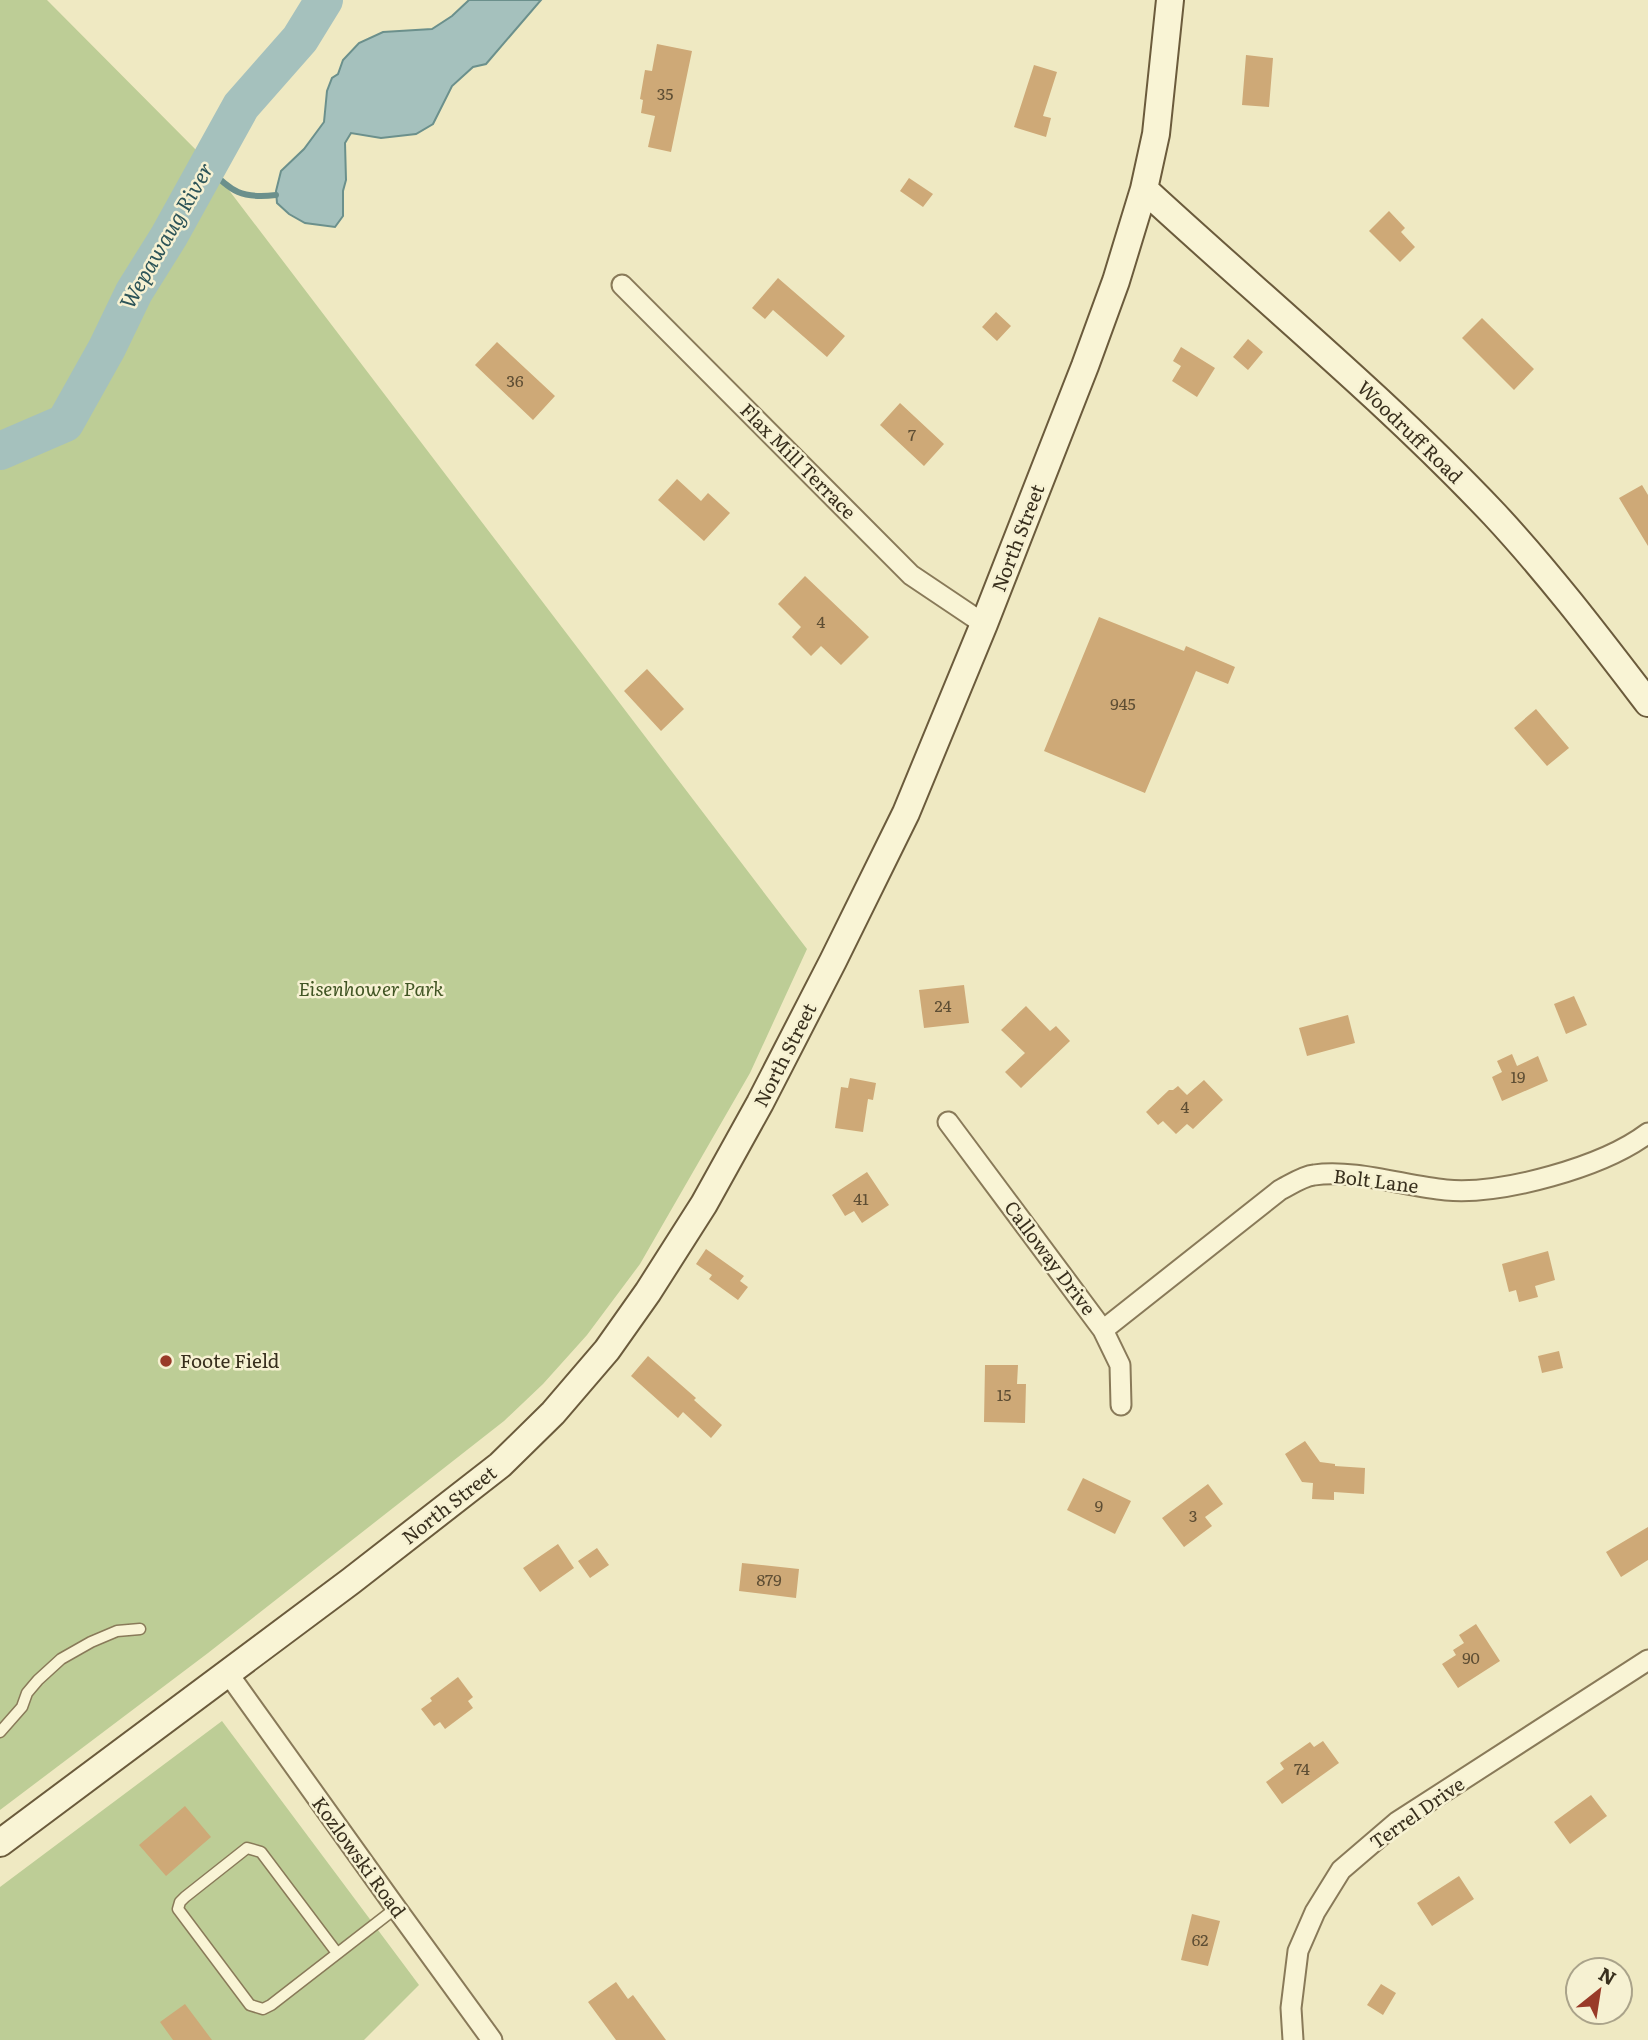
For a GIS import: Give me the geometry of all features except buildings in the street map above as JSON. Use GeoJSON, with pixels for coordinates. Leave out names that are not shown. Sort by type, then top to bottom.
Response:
{"type":"FeatureCollection","features":[{"type":"Feature","properties":{"kind":"main road","name":"North Street"},"geometry":{"type":"LineString","coordinates":[[0,1843],[351,1581],[500,1465],[553,1413],[614,1340],[704,1204],[766,1091],[906,813],[984,624],[1116,281],[1144,189],[1156,134],[1170,0]]}},
{"type":"Feature","properties":{"kind":"main road","name":"Woodruff Road"},"geometry":{"type":"LineString","coordinates":[[1144,189],[1390,410],[1494,515],[1599,638],[1648,703]]}},
{"type":"Feature","properties":{"kind":"street","name":"Flax Mill Terrace"},"geometry":{"type":"LineString","coordinates":[[622,285],[911,575],[984,624]]}},
{"type":"Feature","properties":{"kind":"street","name":"Calloway Drive"},"geometry":{"type":"LineString","coordinates":[[948,1122],[1103,1330],[1120,1365],[1121,1405]]}},
{"type":"Feature","properties":{"kind":"street","name":"Bolt Lane"},"geometry":{"type":"LineString","coordinates":[[1103,1330],[1280,1190],[1311,1175],[1354,1176],[1448,1190],[1502,1188],[1571,1170],[1612,1155],[1648,1133]]}},
{"type":"Feature","properties":{"kind":"street","name":"Terrel Drive"},"geometry":{"type":"LineString","coordinates":[[1293,2040],[1291,2008],[1298,1951],[1315,1912],[1340,1871],[1397,1822],[1648,1660]]}},
{"type":"Feature","properties":{"kind":"street","name":"Kozlowski Road"},"geometry":{"type":"LineString","coordinates":[[227,1672],[492,2040]]}},
{"type":"Feature","properties":{"kind":"lane"},"geometry":{"type":"LineString","coordinates":[[0,1732],[22,1707],[27,1693],[61,1659],[117,1631],[140,1629]]}},
{"type":"Feature","properties":{"kind":"lane"},"geometry":{"type":"LineString","coordinates":[[337,1953],[261,1852],[255,1849],[247,1848],[180,1902],[178,1909],[250,2005],[263,2009],[396,1909]]}},
{"type":"Feature","properties":{"kind":"green space","name":"Eisenhower Park"},"geometry":{"type":"Polygon","coordinates":[[[0,0],[47,0],[206,160],[807,949],[750,1073],[640,1264],[587,1335],[543,1384],[504,1421],[208,1653],[0,1810],[0,0]]]}},
{"type":"Feature","properties":{"kind":"green space"},"geometry":{"type":"Polygon","coordinates":[[[222,1721],[419,1985],[364,2040],[0,2040],[0,1887],[222,1721]]]}},
{"type":"Feature","properties":{"kind":"water"},"geometry":{"type":"Polygon","coordinates":[[[469,0],[541,0],[486,64],[473,67],[452,86],[433,124],[416,134],[381,138],[351,133],[345,143],[343,216],[335,227],[305,223],[289,214],[277,203],[276,191],[281,171],[304,149],[324,122],[327,91],[343,60],[359,43],[383,32],[432,29],[452,16],[469,0]]]}},
{"type":"Feature","properties":{"kind":"waterway","name":"Wepawaug River"},"geometry":{"type":"LineString","coordinates":[[0,451],[65,423],[107,348],[134,292],[169,236],[241,106],[300,39],[324,0]]}},
{"type":"Feature","properties":{"kind":"waterway"},"geometry":{"type":"LineString","coordinates":[[208,168],[224,183],[245,195],[276,195]]}},
{"type":"Feature","properties":{"kind":"place","name":"Foote Field"},"geometry":{"type":"Point","coordinates":[166,1361]}}]}
